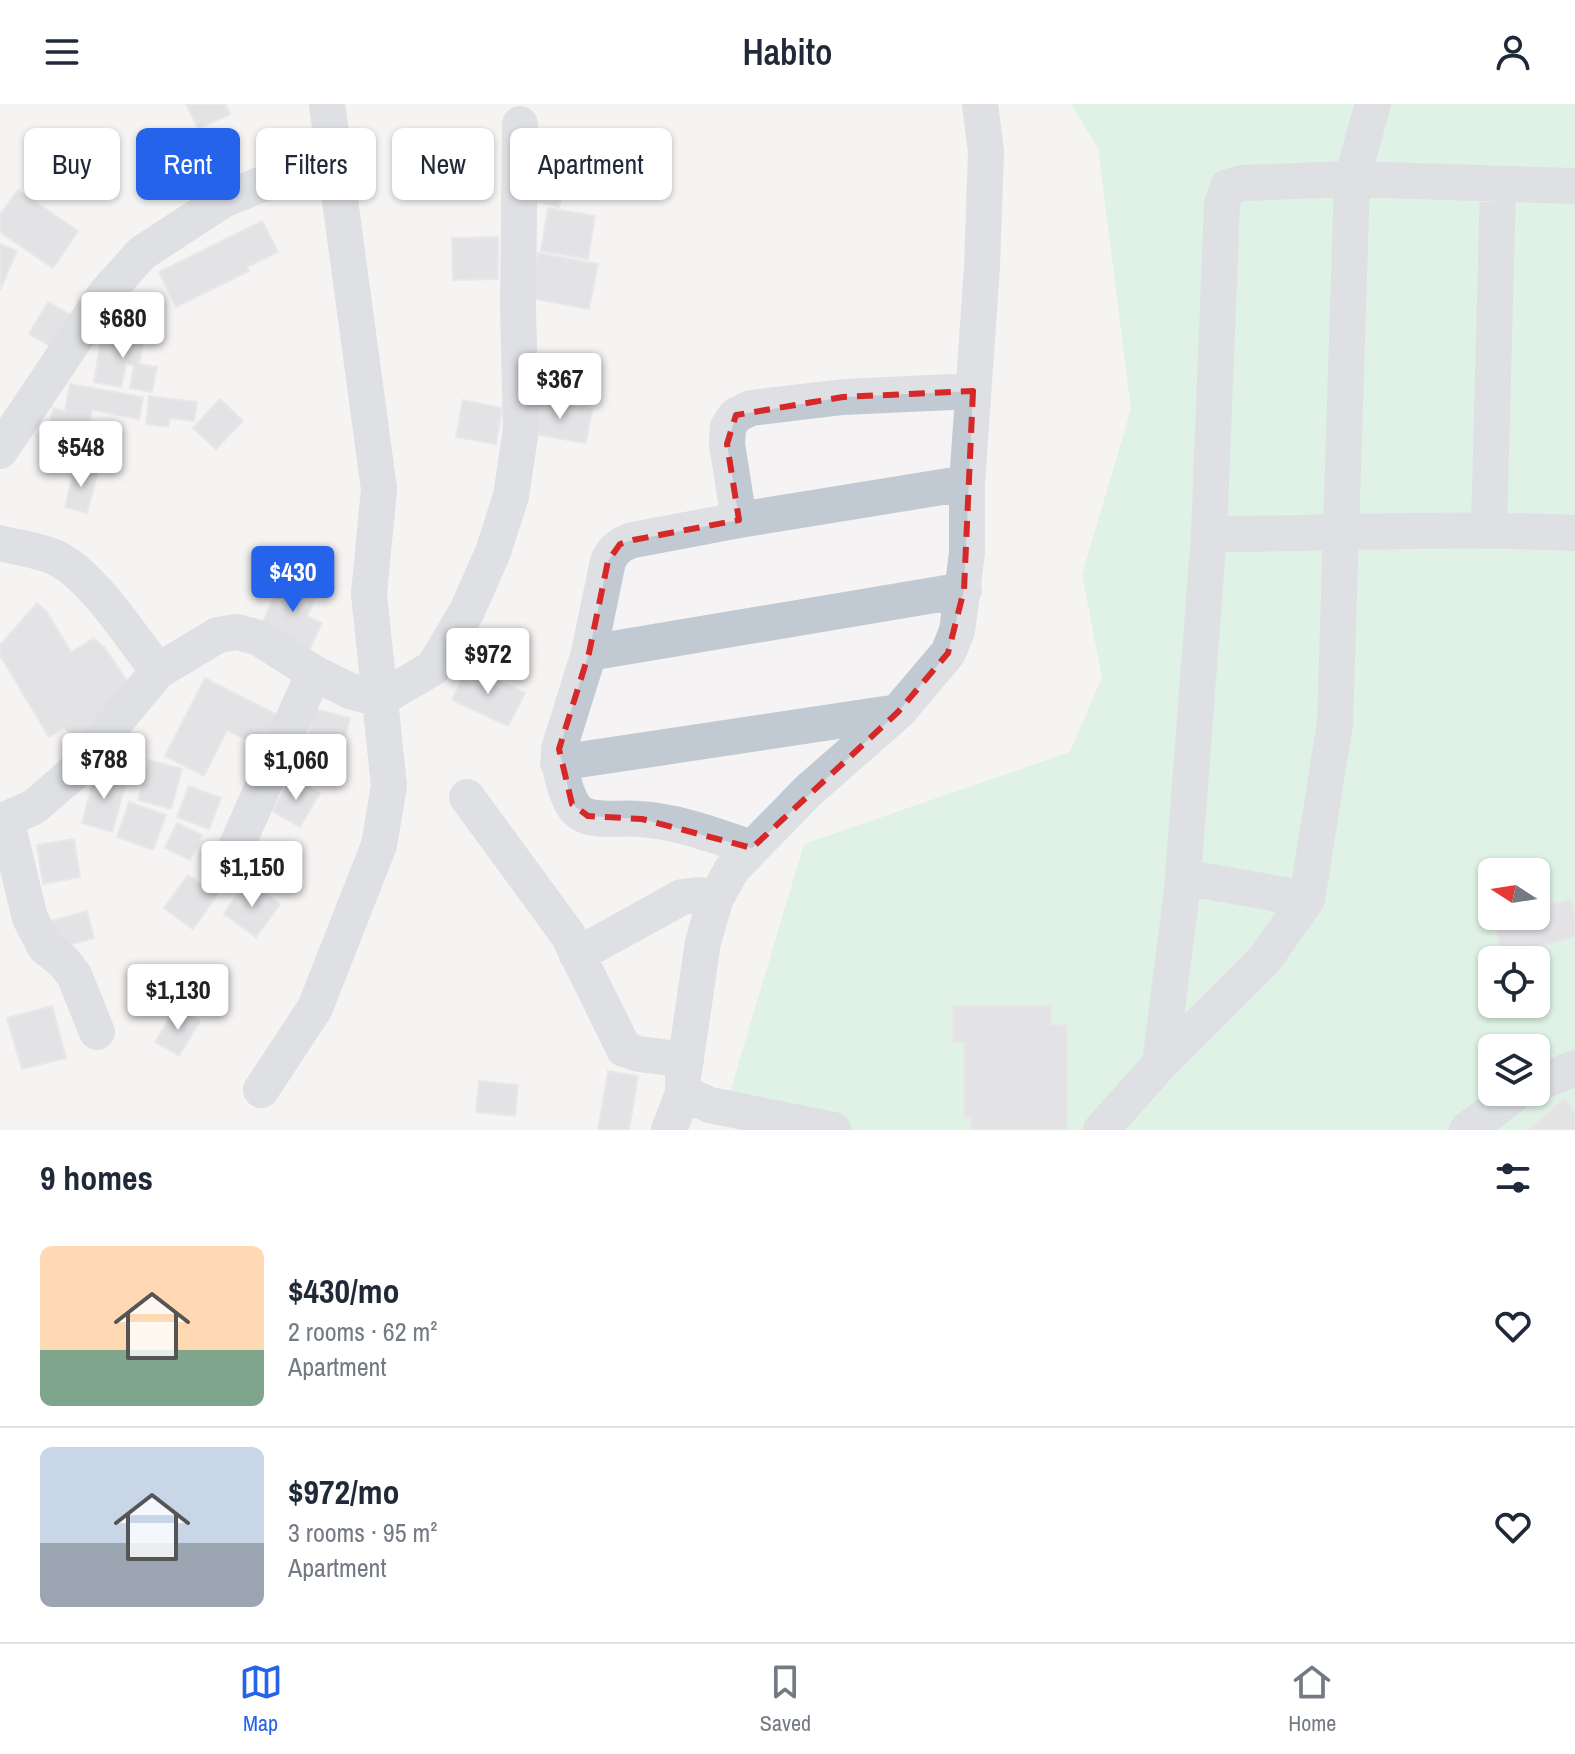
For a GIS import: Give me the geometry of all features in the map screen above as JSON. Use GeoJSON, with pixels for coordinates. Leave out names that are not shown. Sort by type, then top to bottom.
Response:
{"type":"FeatureCollection","features":[{"type":"Feature","properties":{"kind":"street"},"geometry":{"type":"LineString","coordinates":[[327,104],[330,128]]}},
{"type":"Feature","properties":{"kind":"street"},"geometry":{"type":"LineString","coordinates":[[669,1130],[693,1086],[703,942],[716,898],[732,869],[808,791],[898,712],[948,653],[957,631],[967,553],[967,483],[982,267],[986,151],[980,104]]}},
{"type":"Feature","properties":{"kind":"street"},"geometry":{"type":"LineString","coordinates":[[1101,1130],[1160,1064],[1265,959],[1307,899],[1335,723],[1352,179],[1373,104]]}},
{"type":"Feature","properties":{"kind":"street"},"geometry":{"type":"LineString","coordinates":[[97,1032],[74,975],[64,962],[45,947],[30,918],[3,821],[34,807],[72,774],[158,671],[218,635],[237,632],[259,638],[314,673],[350,691],[380,699],[433,668],[467,611],[493,552],[511,496],[521,430],[518,306],[520,124]]}},
{"type":"Feature","properties":{"kind":"street"},"geometry":{"type":"LineString","coordinates":[[1160,1064],[1183,877],[1209,534],[1222,204],[1228,187],[1243,183],[1352,179],[1575,186]]}},
{"type":"Feature","properties":{"kind":"street"},"geometry":{"type":"LineString","coordinates":[[1489,528],[1498,185]]}},
{"type":"Feature","properties":{"kind":"street"},"geometry":{"type":"LineString","coordinates":[[0,451],[105,294],[142,253],[223,200],[256,187]]}},
{"type":"Feature","properties":{"kind":"street"},"geometry":{"type":"LineString","coordinates":[[261,1090],[315,1008],[379,845],[389,786],[369,594],[379,489],[339,200]]}},
{"type":"Feature","properties":{"kind":"street"},"geometry":{"type":"LineString","coordinates":[[739,520],[727,444],[728,427],[736,415],[751,408],[843,397],[973,391]]}},
{"type":"Feature","properties":{"kind":"street"},"geometry":{"type":"LineString","coordinates":[[752,848],[705,833],[642,819],[599,818],[579,813],[572,804],[558,763],[559,749],[589,653],[608,561],[620,544],[739,520],[967,483]]}},
{"type":"Feature","properties":{"kind":"street"},"geometry":{"type":"LineString","coordinates":[[1209,534],[1342,534],[1489,528],[1575,533]]}},
{"type":"Feature","properties":{"kind":"street"},"geometry":{"type":"LineString","coordinates":[[0,543],[52,556],[69,565],[86,580],[158,671]]}},
{"type":"Feature","properties":{"kind":"street"},"geometry":{"type":"LineString","coordinates":[[589,653],[964,590]]}},
{"type":"Feature","properties":{"kind":"street"},"geometry":{"type":"LineString","coordinates":[[227,867],[314,673]]}},
{"type":"Feature","properties":{"kind":"street"},"geometry":{"type":"LineString","coordinates":[[558,763],[898,712]]}},
{"type":"Feature","properties":{"kind":"street"},"geometry":{"type":"LineString","coordinates":[[467,797],[568,935],[624,1049],[639,1054],[693,1086],[833,1130]]}},
{"type":"Feature","properties":{"kind":"street"},"geometry":{"type":"LineString","coordinates":[[1183,877],[1307,899]]}},
{"type":"Feature","properties":{"kind":"street"},"geometry":{"type":"LineString","coordinates":[[577,955],[682,897],[698,895],[716,898]]}},
{"type":"Feature","properties":{"kind":"street"},"geometry":{"type":"LineString","coordinates":[[1550,1078],[1575,1068]]}},
{"type":"Feature","properties":{"kind":"street"},"geometry":{"type":"LineString","coordinates":[[1467,1130],[1499,1106]]}},
{"type":"Feature","properties":{"kind":"highlighted area"},"geometry":{"type":"Polygon","coordinates":[[[973,391],[964,590],[948,653],[898,712],[752,848],[642,819],[588,816],[572,804],[559,749],[589,653],[608,561],[620,544],[739,520],[727,444],[736,415],[843,397],[973,391]]]}},
{"type":"Feature","properties":{"kind":"green space"},"geometry":{"type":"Polygon","coordinates":[[[1071,104],[1575,104],[1575,1130],[738,1130],[725,1109],[804,844],[1070,752],[1102,677],[1082,575],[1131,409],[1098,148],[1071,104]]]}},
{"type":"Feature","properties":{"kind":"building"},"geometry":{"type":"Polygon","coordinates":[[[186,104],[225,104],[230,114],[198,128],[186,104]]]}},
{"type":"Feature","properties":{"kind":"building"},"geometry":{"type":"Polygon","coordinates":[[[18,190],[24,194],[24,200],[33,200],[78,231],[53,268],[0,232],[0,215],[18,190]]]}},
{"type":"Feature","properties":{"kind":"building"},"geometry":{"type":"Polygon","coordinates":[[[529,200],[561,200],[559,207],[529,200]]]}},
{"type":"Feature","properties":{"kind":"building"},"geometry":{"type":"Polygon","coordinates":[[[548,208],[595,216],[588,259],[541,251],[548,208]]]}},
{"type":"Feature","properties":{"kind":"building"},"geometry":{"type":"Polygon","coordinates":[[[262,221],[278,252],[247,267],[249,271],[176,307],[159,272],[262,221]]]}},
{"type":"Feature","properties":{"kind":"building"},"geometry":{"type":"Polygon","coordinates":[[[498,237],[498,279],[453,280],[452,238],[498,237]]]}},
{"type":"Feature","properties":{"kind":"building"},"geometry":{"type":"Polygon","coordinates":[[[0,244],[17,251],[0,290],[0,244]]]}},
{"type":"Feature","properties":{"kind":"building"},"geometry":{"type":"Polygon","coordinates":[[[538,253],[598,264],[589,309],[530,298],[538,253]]]}},
{"type":"Feature","properties":{"kind":"building"},"geometry":{"type":"Polygon","coordinates":[[[48,302],[76,318],[57,350],[29,334],[48,302]]]}},
{"type":"Feature","properties":{"kind":"building"},"geometry":{"type":"Polygon","coordinates":[[[103,328],[145,335],[139,364],[157,367],[152,392],[130,388],[134,365],[126,364],[121,387],[94,382],[103,328]]]}},
{"type":"Feature","properties":{"kind":"building"},"geometry":{"type":"Polygon","coordinates":[[[70,384],[143,397],[139,419],[92,410],[84,453],[46,446],[53,408],[65,411],[70,384]]]}},
{"type":"Feature","properties":{"kind":"building"},"geometry":{"type":"Polygon","coordinates":[[[149,396],[197,402],[194,421],[170,418],[168,427],[146,424],[149,396]]]}},
{"type":"Feature","properties":{"kind":"building"},"geometry":{"type":"Polygon","coordinates":[[[220,399],[243,421],[216,449],[193,428],[220,399]]]}},
{"type":"Feature","properties":{"kind":"building"},"geometry":{"type":"Polygon","coordinates":[[[463,400],[502,408],[496,444],[456,437],[463,400]]]}},
{"type":"Feature","properties":{"kind":"building"},"geometry":{"type":"Polygon","coordinates":[[[534,400],[592,409],[586,443],[528,433],[534,400]]]}},
{"type":"Feature","properties":{"kind":"building"},"geometry":{"type":"Polygon","coordinates":[[[75,466],[98,472],[87,513],[65,507],[75,466]]]}},
{"type":"Feature","properties":{"kind":"building"},"geometry":{"type":"Polygon","coordinates":[[[288,567],[322,583],[307,616],[322,623],[306,657],[257,634],[288,567]]]}},
{"type":"Feature","properties":{"kind":"building"},"geometry":{"type":"Polygon","coordinates":[[[37,603],[47,612],[71,652],[94,638],[105,648],[137,696],[89,750],[64,728],[49,737],[0,655],[0,645],[37,603]]]}},
{"type":"Feature","properties":{"kind":"building"},"geometry":{"type":"Polygon","coordinates":[[[468,666],[525,693],[508,726],[452,700],[468,666]]]}},
{"type":"Feature","properties":{"kind":"building"},"geometry":{"type":"Polygon","coordinates":[[[205,678],[283,718],[266,750],[227,730],[204,776],[165,756],[205,678]]]}},
{"type":"Feature","properties":{"kind":"building"},"geometry":{"type":"Polygon","coordinates":[[[315,709],[350,718],[340,757],[305,748],[315,709]]]}},
{"type":"Feature","properties":{"kind":"building"},"geometry":{"type":"Polygon","coordinates":[[[149,760],[182,769],[171,809],[138,800],[149,760]]]}},
{"type":"Feature","properties":{"kind":"building"},"geometry":{"type":"Polygon","coordinates":[[[96,770],[127,779],[112,832],[82,823],[96,770]]]}},
{"type":"Feature","properties":{"kind":"building"},"geometry":{"type":"Polygon","coordinates":[[[292,777],[320,793],[300,827],[272,811],[292,777]]]}},
{"type":"Feature","properties":{"kind":"building"},"geometry":{"type":"Polygon","coordinates":[[[189,786],[221,798],[209,829],[177,817],[189,786]]]}},
{"type":"Feature","properties":{"kind":"building"},"geometry":{"type":"Polygon","coordinates":[[[129,802],[166,815],[153,850],[117,837],[129,802]]]}},
{"type":"Feature","properties":{"kind":"building"},"geometry":{"type":"Polygon","coordinates":[[[177,823],[202,835],[190,860],[165,848],[177,823]]]}},
{"type":"Feature","properties":{"kind":"building"},"geometry":{"type":"Polygon","coordinates":[[[74,839],[80,877],[43,884],[37,845],[74,839]]]}},
{"type":"Feature","properties":{"kind":"building"},"geometry":{"type":"Polygon","coordinates":[[[188,875],[217,895],[193,929],[164,908],[188,875]]]}},
{"type":"Feature","properties":{"kind":"building"},"geometry":{"type":"Polygon","coordinates":[[[247,880],[280,904],[256,937],[224,914],[247,880]]]}},
{"type":"Feature","properties":{"kind":"building"},"geometry":{"type":"Polygon","coordinates":[[[1571,899],[1575,937],[1541,946],[1500,946],[1496,930],[1550,930],[1550,904],[1571,899]]]}},
{"type":"Feature","properties":{"kind":"building"},"geometry":{"type":"Polygon","coordinates":[[[87,911],[94,938],[59,948],[51,921],[87,911]]]}},
{"type":"Feature","properties":{"kind":"building"},"geometry":{"type":"Polygon","coordinates":[[[52,1006],[66,1058],[22,1069],[7,1018],[52,1006]]]}},
{"type":"Feature","properties":{"kind":"building"},"geometry":{"type":"Polygon","coordinates":[[[953,1006],[1052,1006],[1051,1025],[1067,1025],[1067,1130],[971,1130],[971,1117],[964,1117],[964,1042],[953,1042],[953,1006]]]}},
{"type":"Feature","properties":{"kind":"building"},"geometry":{"type":"Polygon","coordinates":[[[177,1007],[200,1021],[179,1056],[155,1042],[177,1007]]]}},
{"type":"Feature","properties":{"kind":"building"},"geometry":{"type":"Polygon","coordinates":[[[608,1071],[638,1076],[629,1130],[598,1130],[608,1071]]]}},
{"type":"Feature","properties":{"kind":"building"},"geometry":{"type":"Polygon","coordinates":[[[479,1081],[518,1085],[515,1116],[476,1112],[479,1081]]]}},
{"type":"Feature","properties":{"kind":"building"},"geometry":{"type":"Polygon","coordinates":[[[1564,1099],[1575,1112],[1575,1130],[1528,1130],[1564,1099]]]}}]}
